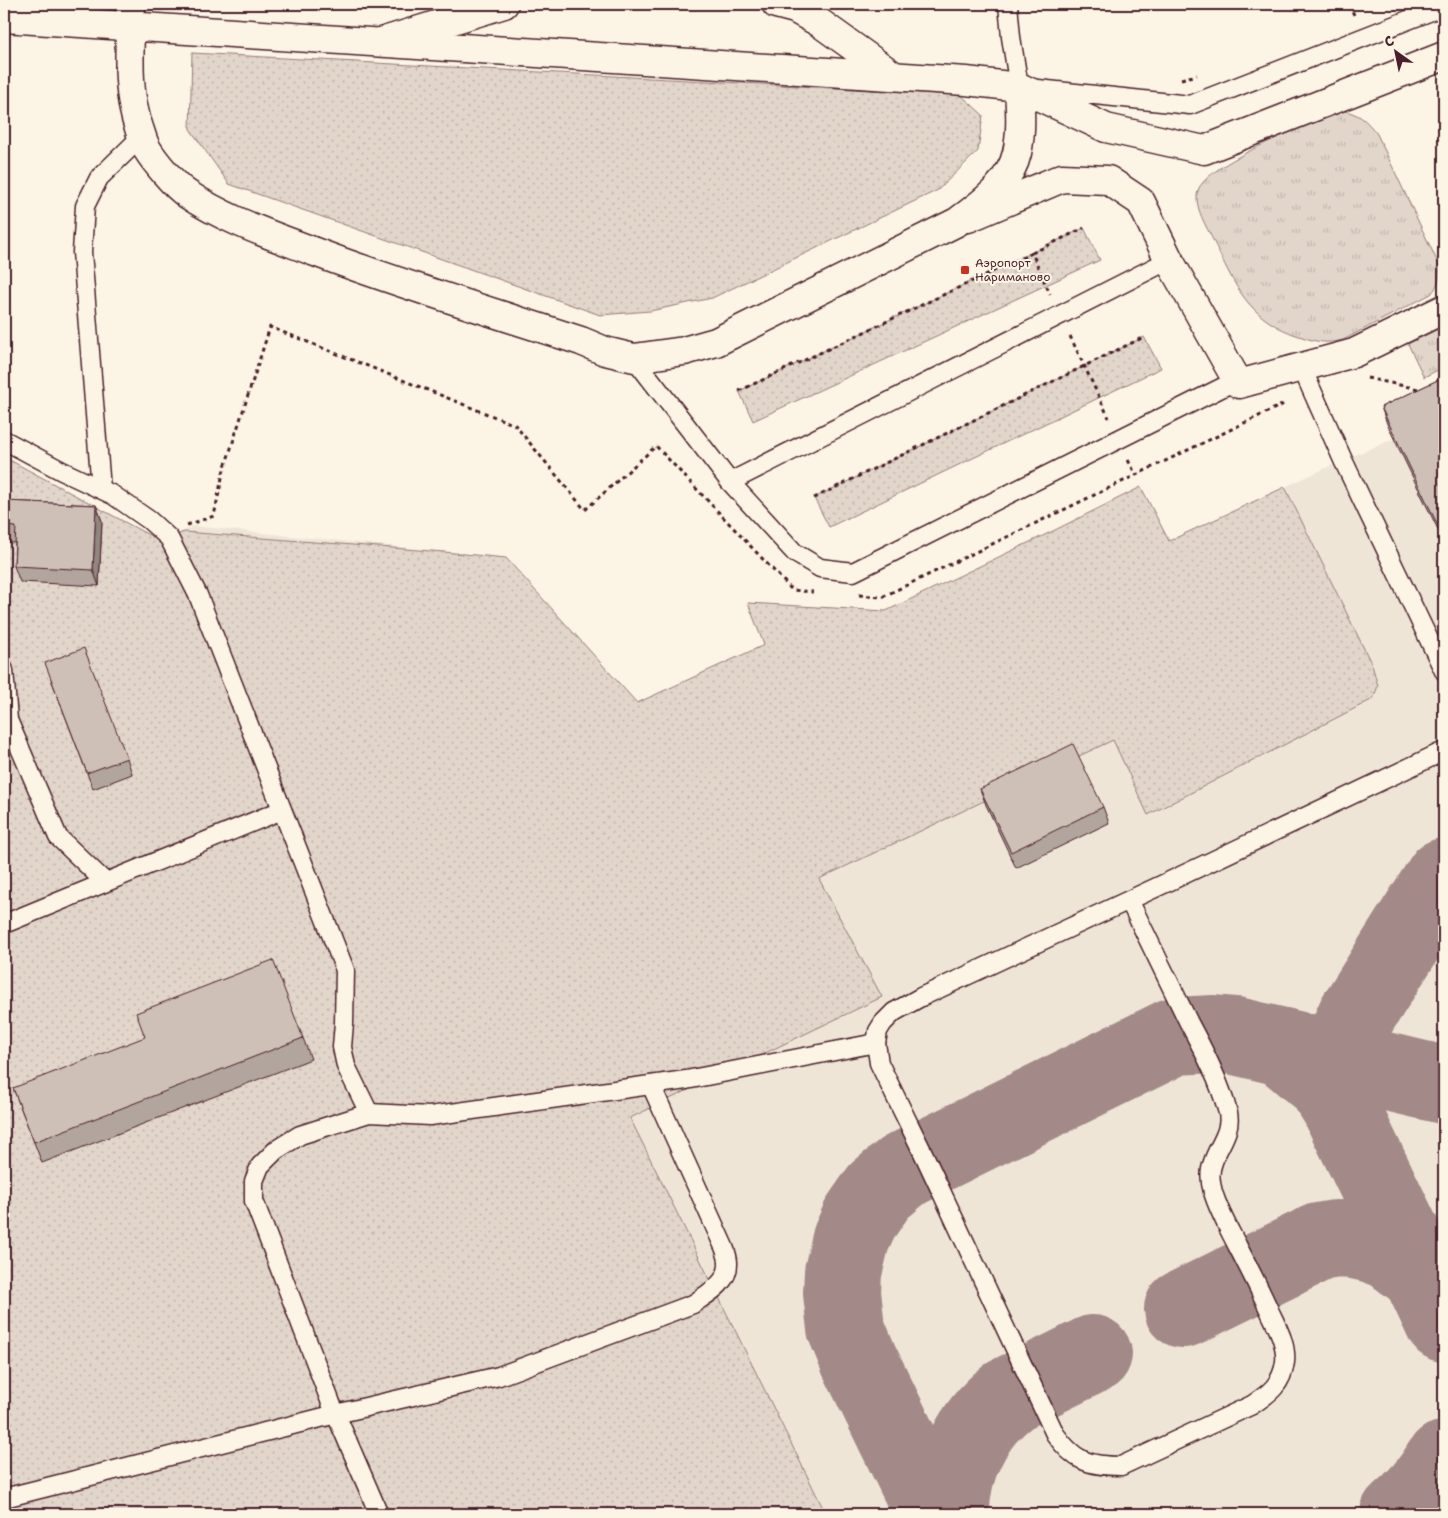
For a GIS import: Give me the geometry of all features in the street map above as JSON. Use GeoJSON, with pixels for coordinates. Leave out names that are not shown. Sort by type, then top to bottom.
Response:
{"type":"FeatureCollection","features":[{"type":"Feature","properties":{"kind":"main road"},"geometry":{"type":"LineString","coordinates":[[379,43],[504,4]]}},
{"type":"Feature","properties":{"kind":"main road"},"geometry":{"type":"LineString","coordinates":[[776,4],[795,9],[820,23],[894,76]]}},
{"type":"Feature","properties":{"kind":"main road"},"geometry":{"type":"LineString","coordinates":[[131,15],[130,91],[136,120],[146,148],[162,169],[185,193],[219,213],[266,234],[363,270],[581,341],[605,351],[634,358],[684,351],[716,342],[957,222],[1062,178],[1108,180],[1141,202],[1169,260],[1239,384],[1354,353],[1444,309]]}},
{"type":"Feature","properties":{"kind":"main road"},"geometry":{"type":"LineString","coordinates":[[4,18],[131,15],[379,43],[894,76],[1019,86],[1106,128],[1204,150],[1444,56]]}},
{"type":"Feature","properties":{"kind":"main road"},"geometry":{"type":"LineString","coordinates":[[957,222],[987,199],[1007,176],[1017,154],[1020,136],[1019,86]]}},
{"type":"Feature","properties":{"kind":"lane"},"geometry":{"type":"LineString","coordinates":[[1008,4],[1019,86],[1190,105],[1444,6]]}},
{"type":"Feature","properties":{"kind":"lane"},"geometry":{"type":"LineString","coordinates":[[101,488],[82,252],[85,206],[99,178],[142,136]]}},
{"type":"Feature","properties":{"kind":"lane"},"geometry":{"type":"LineString","coordinates":[[730,482],[1169,260]]}},
{"type":"Feature","properties":{"kind":"lane"},"geometry":{"type":"LineString","coordinates":[[634,358],[730,482],[795,553],[820,568],[853,572],[1237,380]]}},
{"type":"Feature","properties":{"kind":"lane"},"geometry":{"type":"LineString","coordinates":[[1302,366],[1343,460],[1444,672]]}},
{"type":"Feature","properties":{"kind":"lane"},"geometry":{"type":"LineString","coordinates":[[4,440],[62,471],[113,495],[149,520],[169,538],[198,594],[345,970],[342,1047],[346,1066],[369,1113]]}},
{"type":"Feature","properties":{"kind":"lane"},"geometry":{"type":"LineString","coordinates":[[4,670],[8,720],[58,837],[105,882]]}},
{"type":"Feature","properties":{"kind":"lane"},"geometry":{"type":"LineString","coordinates":[[1129,900],[1217,1081],[1228,1115],[1228,1126],[1213,1162],[1210,1176],[1213,1191],[1219,1209],[1253,1275],[1282,1340],[1285,1353],[1278,1383],[1270,1393],[1252,1406],[1121,1466],[1101,1466],[1087,1462],[1065,1449],[1055,1434],[879,1063],[876,1043],[878,1031],[894,1012],[920,997],[1444,751]]}},
{"type":"Feature","properties":{"kind":"lane"},"geometry":{"type":"LineString","coordinates":[[4,924],[282,810]]}},
{"type":"Feature","properties":{"kind":"lane"},"geometry":{"type":"LineString","coordinates":[[379,1514],[336,1414],[254,1201],[254,1181],[260,1166],[276,1150],[300,1135],[369,1113],[430,1116],[686,1080],[876,1043]]}},
{"type":"Feature","properties":{"kind":"lane"},"geometry":{"type":"LineString","coordinates":[[4,1498],[336,1414],[499,1376],[693,1304],[715,1288],[726,1276],[728,1264],[724,1247],[651,1085]]}},
{"type":"Feature","properties":{"kind":"path"},"geometry":{"type":"LineString","coordinates":[[1178,80],[1197,75]]}},
{"type":"Feature","properties":{"kind":"path"},"geometry":{"type":"LineString","coordinates":[[1032,253],[1084,228]]}},
{"type":"Feature","properties":{"kind":"path"},"geometry":{"type":"LineString","coordinates":[[814,498],[1144,337]]}},
{"type":"Feature","properties":{"kind":"path"},"geometry":{"type":"LineString","coordinates":[[1364,377],[1427,390]]}},
{"type":"Feature","properties":{"kind":"shaded area"},"geometry":{"type":"Polygon","coordinates":[[[1444,396],[1444,1514],[4,1514],[4,457],[160,541],[193,526],[506,558],[637,703],[764,645],[748,603],[886,611],[1141,487],[1169,541],[1343,460],[1394,439],[1444,396]]]}},
{"type":"Feature","properties":{"kind":"green space"},"geometry":{"type":"Polygon","coordinates":[[[192,53],[961,95],[983,115],[978,151],[938,190],[712,298],[650,311],[600,315],[229,184],[190,129],[192,53]]]}},
{"type":"Feature","properties":{"kind":"green space"},"geometry":{"type":"Polygon","coordinates":[[[1341,110],[1362,118],[1377,134],[1439,265],[1439,277],[1436,287],[1431,294],[1343,340],[1322,342],[1307,339],[1283,330],[1255,311],[1245,299],[1228,271],[1203,220],[1198,207],[1197,194],[1199,188],[1208,177],[1223,166],[1286,133],[1341,110]]]}},
{"type":"Feature","properties":{"kind":"green space"},"geometry":{"type":"Polygon","coordinates":[[[1084,228],[1100,260],[753,421],[739,391],[1084,228]]]}},
{"type":"Feature","properties":{"kind":"green space"},"geometry":{"type":"Polygon","coordinates":[[[1444,326],[1444,367],[1424,377],[1408,344],[1444,326]]]}},
{"type":"Feature","properties":{"kind":"green space"},"geometry":{"type":"Polygon","coordinates":[[[1144,337],[1161,368],[829,527],[814,498],[1144,337]]]}},
{"type":"Feature","properties":{"kind":"green space"},"geometry":{"type":"Polygon","coordinates":[[[4,457],[160,541],[184,532],[506,558],[637,703],[764,645],[748,603],[886,611],[1141,487],[1169,541],[1285,487],[1372,665],[1378,686],[1373,699],[1148,815],[1113,740],[819,879],[882,997],[630,1118],[826,1514],[4,1514],[4,457]]]}},
{"type":"Feature","properties":{"kind":"building"},"geometry":{"type":"Polygon","coordinates":[[[1444,377],[1444,538],[1381,407],[1444,377]]]}},
{"type":"Feature","properties":{"kind":"building"},"geometry":{"type":"Polygon","coordinates":[[[4,501],[96,505],[93,570],[14,566],[16,527],[4,526],[4,501]]]}},
{"type":"Feature","properties":{"kind":"building"},"geometry":{"type":"Polygon","coordinates":[[[84,648],[127,758],[87,773],[45,663],[84,648]]]}},
{"type":"Feature","properties":{"kind":"building"},"geometry":{"type":"Polygon","coordinates":[[[1073,744],[1103,807],[1011,852],[980,789],[1073,744]]]}},
{"type":"Feature","properties":{"kind":"building"},"geometry":{"type":"Polygon","coordinates":[[[273,960],[303,1038],[34,1142],[13,1088],[145,1037],[136,1013],[273,960]]]}},
{"type":"Feature","properties":{"kind":"taxiway"},"geometry":{"type":"LineString","coordinates":[[1345,1113],[1343,1063],[1346,1042],[1351,1027],[1356,1016],[1444,877]]}},
{"type":"Feature","properties":{"kind":"taxiway"},"geometry":{"type":"LineString","coordinates":[[934,1514],[859,1360],[846,1328],[842,1293],[843,1272],[851,1239],[861,1217],[879,1191],[903,1171],[1175,1036],[1214,1034],[1236,1036],[1444,1085]]}},
{"type":"Feature","properties":{"kind":"taxiway"},"geometry":{"type":"LineString","coordinates":[[1283,1047],[1324,1082],[1338,1103],[1421,1274]]}},
{"type":"Feature","properties":{"kind":"taxiway"},"geometry":{"type":"LineString","coordinates":[[1183,1309],[1319,1242],[1336,1239],[1354,1240],[1391,1251],[1421,1274],[1444,1323]]}},
{"type":"Feature","properties":{"kind":"taxiway"},"geometry":{"type":"LineString","coordinates":[[951,1514],[954,1481],[959,1465],[983,1420],[1010,1395],[1093,1354]]}},
{"type":"Feature","properties":{"kind":"taxiway"},"geometry":{"type":"LineString","coordinates":[[1399,1514],[1424,1489],[1444,1460]]}},
{"type":"Feature","properties":{"kind":"place","name":"Аэропорт Нариманово"},"geometry":{"type":"Point","coordinates":[965,270]}}]}
